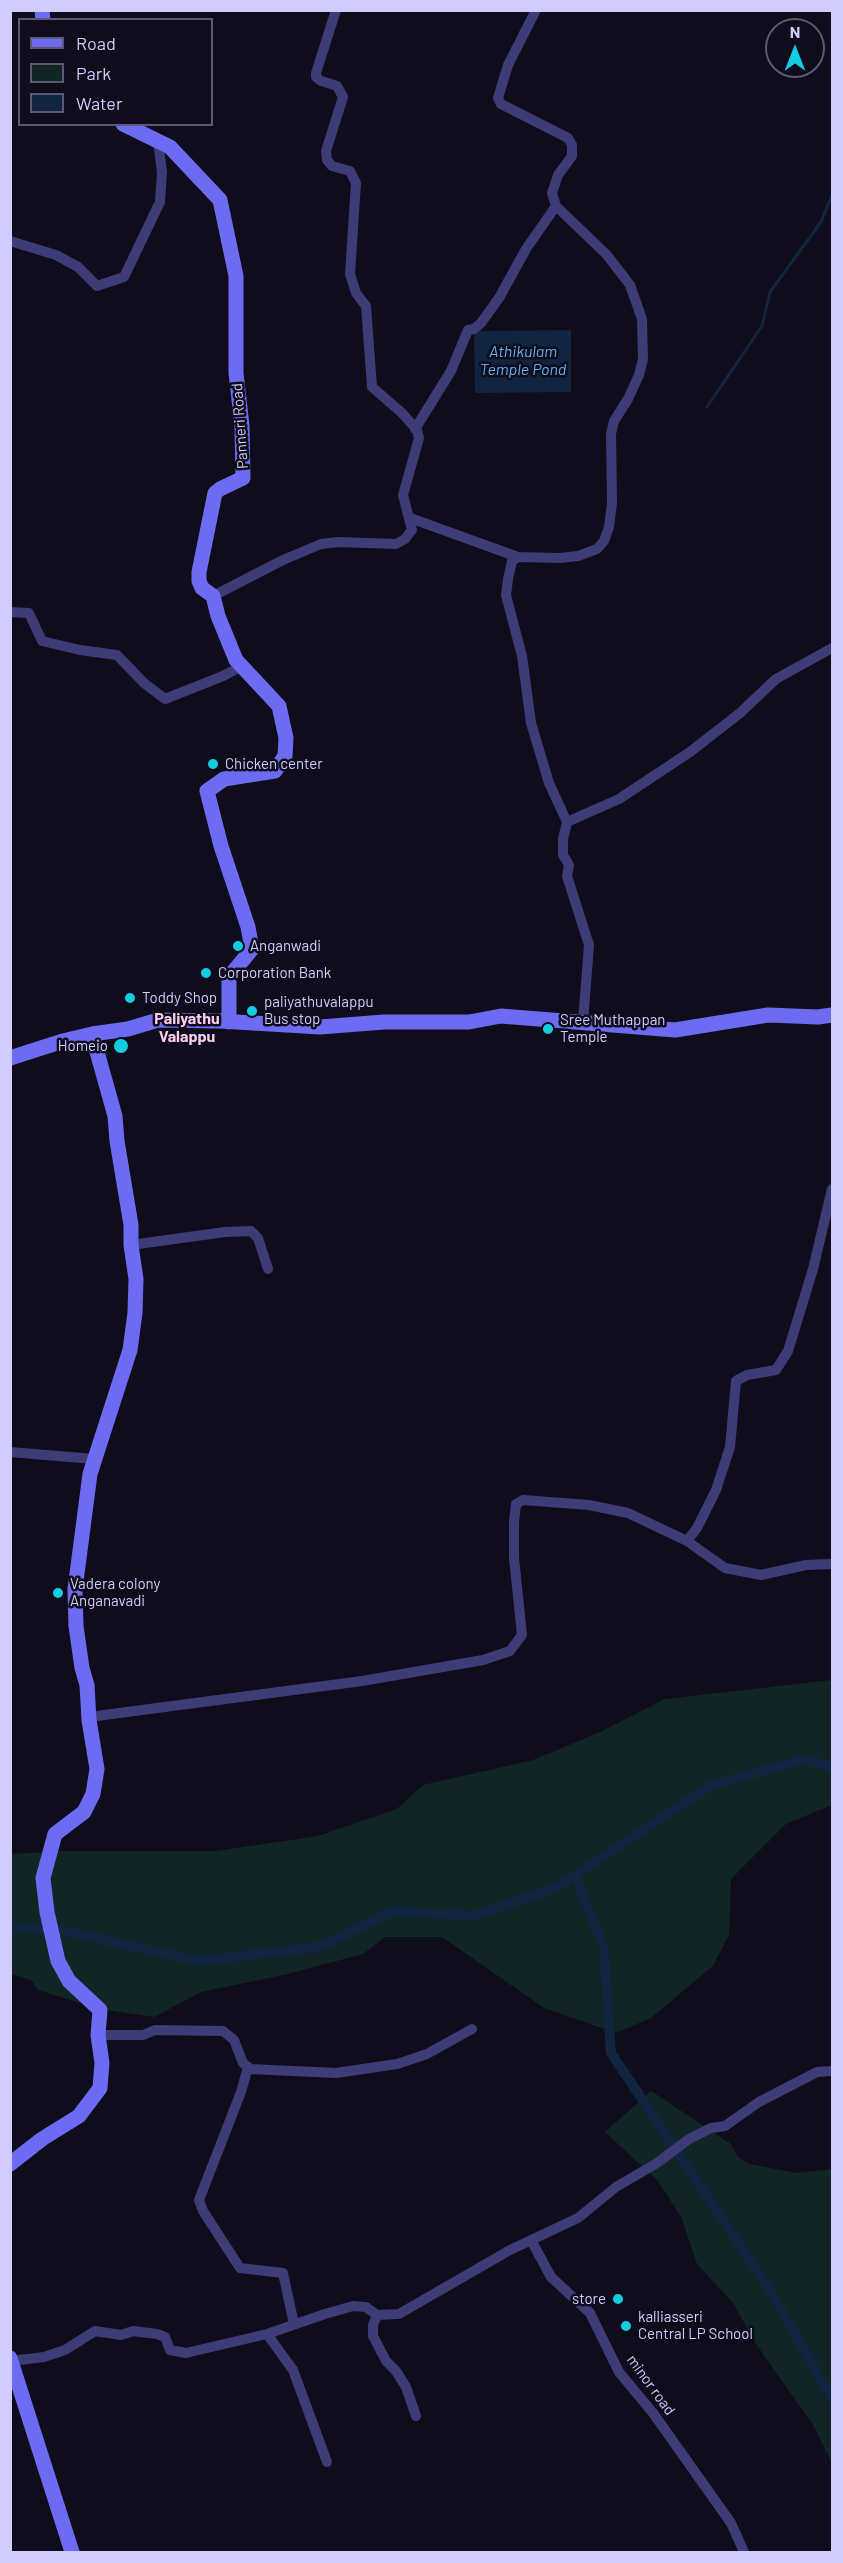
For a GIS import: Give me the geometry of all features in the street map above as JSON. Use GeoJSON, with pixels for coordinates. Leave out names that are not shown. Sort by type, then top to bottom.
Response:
{"type":"FeatureCollection","features":[{"type":"Feature","properties":{"kind":"main road","name":"Panneri Road"},"geometry":{"type":"LineString","coordinates":[[127,126],[170,147],[220,200],[236,276],[236,373],[242,426],[243,478],[220,489],[215,494],[199,572],[202,588],[213,596],[225,635],[236,660],[279,706],[286,738],[285,756],[275,771],[224,780],[207,791],[221,846],[248,927],[252,949],[229,977],[229,1022]]}},
{"type":"Feature","properties":{"kind":"main road"},"geometry":{"type":"LineString","coordinates":[[10,1059],[92,1034],[128,1029],[158,1020],[320,1027],[384,1022],[470,1022],[501,1016],[675,1030],[768,1015],[818,1017],[832,1015]]}},
{"type":"Feature","properties":{"kind":"main road"},"geometry":{"type":"LineString","coordinates":[[10,2164],[42,2139],[79,2116],[100,2088],[102,2063],[98,2035],[100,2010],[69,1981],[58,1960],[47,1911],[44,1878],[55,1834],[84,1812],[93,1794],[96,1769],[87,1685],[76,1626],[75,1589],[94,1459],[110,1420],[130,1350],[136,1279],[131,1245],[131,1225],[115,1116],[92,1034]]}},
{"type":"Feature","properties":{"kind":"main road"},"geometry":{"type":"LineString","coordinates":[[11,2360],[72,2553]]}},
{"type":"Feature","properties":{"kind":"street"},"geometry":{"type":"LineString","coordinates":[[213,596],[321,544],[338,542],[396,544],[405,539],[412,530],[404,495],[419,438],[402,413],[372,387],[366,306],[356,293],[350,274],[356,183],[350,171],[332,166],[327,160],[326,151],[343,97],[337,86],[321,81],[316,77],[316,73],[336,10]]}},
{"type":"Feature","properties":{"kind":"street"},"geometry":{"type":"LineString","coordinates":[[410,518],[518,557],[578,556],[597,549],[604,541],[609,527],[612,503],[611,434],[614,421],[639,375],[643,359],[642,319],[630,285],[607,255],[556,206],[552,193],[558,175],[572,156],[572,146],[568,138],[501,104],[498,98],[508,65],[536,10]]}},
{"type":"Feature","properties":{"kind":"street"},"geometry":{"type":"LineString","coordinates":[[10,241],[56,255],[78,267],[97,286],[124,277],[160,202],[162,172],[158,141]]}},
{"type":"Feature","properties":{"kind":"street"},"geometry":{"type":"LineString","coordinates":[[415,429],[451,371],[468,330],[474,329],[481,323],[499,298],[526,249],[556,206]]}},
{"type":"Feature","properties":{"kind":"street"},"geometry":{"type":"LineString","coordinates":[[518,557],[512,561],[506,596],[522,656],[531,723],[549,783],[567,822],[563,838],[563,855],[569,865],[567,876],[589,945],[582,1022]]}},
{"type":"Feature","properties":{"kind":"street"},"geometry":{"type":"LineString","coordinates":[[10,612],[29,613],[42,641],[80,650],[117,655],[144,683],[165,699],[242,666]]}},
{"type":"Feature","properties":{"kind":"street"},"geometry":{"type":"LineString","coordinates":[[567,822],[619,799],[672,764],[740,713],[776,679],[832,648]]}},
{"type":"Feature","properties":{"kind":"street"},"geometry":{"type":"LineString","coordinates":[[687,1541],[697,1528],[716,1490],[730,1447],[735,1380],[776,1370],[788,1351],[813,1269],[832,1189]]}},
{"type":"Feature","properties":{"kind":"street"},"geometry":{"type":"LineString","coordinates":[[131,1245],[225,1232],[252,1231],[258,1238],[268,1269]]}},
{"type":"Feature","properties":{"kind":"street"},"geometry":{"type":"LineString","coordinates":[[10,1452],[94,1459]]}},
{"type":"Feature","properties":{"kind":"street"},"geometry":{"type":"LineString","coordinates":[[89,1717],[269,1695],[435,1670],[483,1660],[510,1651],[522,1635],[514,1558],[514,1522],[516,1504],[523,1500],[590,1505],[628,1513],[687,1541],[725,1568],[761,1575],[806,1564],[832,1564]]}},
{"type":"Feature","properties":{"kind":"street"},"geometry":{"type":"LineString","coordinates":[[98,2035],[143,2035],[155,2030],[223,2031],[234,2040],[243,2063],[248,2067],[275,2072],[336,2073],[397,2064],[427,2054],[472,2029]]}},
{"type":"Feature","properties":{"kind":"street"},"geometry":{"type":"LineString","coordinates":[[248,2067],[241,2092],[199,2200],[203,2211],[240,2268],[284,2273],[294,2324]]}},
{"type":"Feature","properties":{"kind":"street"},"geometry":{"type":"LineString","coordinates":[[11,2360],[44,2357],[65,2350],[95,2331],[121,2335],[133,2331],[157,2334],[165,2337],[170,2350],[186,2354],[267,2334],[353,2306],[366,2307],[377,2314],[399,2314],[474,2270],[578,2218],[616,2187],[711,2128],[725,2126],[759,2102],[817,2072],[832,2071]]}},
{"type":"Feature","properties":{"kind":"street","name":"minor road"},"geometry":{"type":"LineString","coordinates":[[531,2240],[551,2277],[590,2313],[620,2372],[653,2413],[731,2523],[744,2553]]}},
{"type":"Feature","properties":{"kind":"street"},"geometry":{"type":"LineString","coordinates":[[377,2314],[373,2325],[373,2336],[386,2361],[406,2387],[416,2416]]}},
{"type":"Feature","properties":{"kind":"street"},"geometry":{"type":"LineString","coordinates":[[267,2334],[293,2370],[327,2462]]}},
{"type":"Feature","properties":{"kind":"green space"},"geometry":{"type":"Polygon","coordinates":[[[832,1680],[832,1805],[786,1824],[731,1879],[729,1935],[713,1966],[651,2018],[616,2033],[544,2008],[442,1937],[385,1937],[363,1954],[288,1974],[201,1992],[154,2017],[100,2009],[38,1990],[31,1980],[11,1974],[11,1854],[64,1851],[216,1851],[318,1836],[397,1809],[423,1785],[533,1760],[598,1733],[665,1699],[832,1680]]]}},
{"type":"Feature","properties":{"kind":"green space"},"geometry":{"type":"Polygon","coordinates":[[[651,2091],[731,2144],[738,2157],[749,2164],[797,2173],[832,2169],[832,2463],[813,2425],[756,2344],[733,2303],[697,2264],[681,2217],[658,2181],[605,2132],[651,2091]]]}},
{"type":"Feature","properties":{"kind":"water","name":"Athikulam Temple Pond"},"geometry":{"type":"Polygon","coordinates":[[[571,330],[571,392],[475,393],[474,331],[571,330]]]}},
{"type":"Feature","properties":{"kind":"waterway"},"geometry":{"type":"LineString","coordinates":[[707,407],[762,326],[770,292],[821,222],[832,195]]}},
{"type":"Feature","properties":{"kind":"waterway"},"geometry":{"type":"LineString","coordinates":[[60,1930],[198,1961],[319,1947],[393,1911],[474,1916],[557,1887],[712,1785],[802,1760],[832,1766]]}},
{"type":"Feature","properties":{"kind":"waterway"},"geometry":{"type":"LineString","coordinates":[[575,1876],[604,1948],[611,2053],[770,2290],[832,2399]]}},
{"type":"Feature","properties":{"kind":"waterway"},"geometry":{"type":"LineString","coordinates":[[10,1928],[41,1929]]}},
{"type":"Feature","properties":{"kind":"place","name":"Chicken center"},"geometry":{"type":"Point","coordinates":[213,764]}},
{"type":"Feature","properties":{"kind":"place","name":"Anganwadi"},"geometry":{"type":"Point","coordinates":[238,946]}},
{"type":"Feature","properties":{"kind":"place","name":"Corporation Bank"},"geometry":{"type":"Point","coordinates":[206,973]}},
{"type":"Feature","properties":{"kind":"place","name":"Toddy Shop"},"geometry":{"type":"Point","coordinates":[130,998]}},
{"type":"Feature","properties":{"kind":"place","name":"paliyathuvalappu Bus stop"},"geometry":{"type":"Point","coordinates":[252,1011]}},
{"type":"Feature","properties":{"kind":"place","name":"Sree Muthappan Temple"},"geometry":{"type":"Point","coordinates":[548,1029]}},
{"type":"Feature","properties":{"kind":"place","name":"Homeio"},"geometry":{"type":"Point","coordinates":[121,1046]}},
{"type":"Feature","properties":{"kind":"place","name":"Vadera colony Anganavadi"},"geometry":{"type":"Point","coordinates":[58,1593]}},
{"type":"Feature","properties":{"kind":"place","name":"store"},"geometry":{"type":"Point","coordinates":[618,2299]}},
{"type":"Feature","properties":{"kind":"place","name":"kalliasseri Central LP School"},"geometry":{"type":"Point","coordinates":[626,2326]}},
{"type":"Feature","properties":{"kind":"district","name":"Paliyathu Valappu"},"geometry":{"type":"Point","coordinates":[187,1028]}}]}
